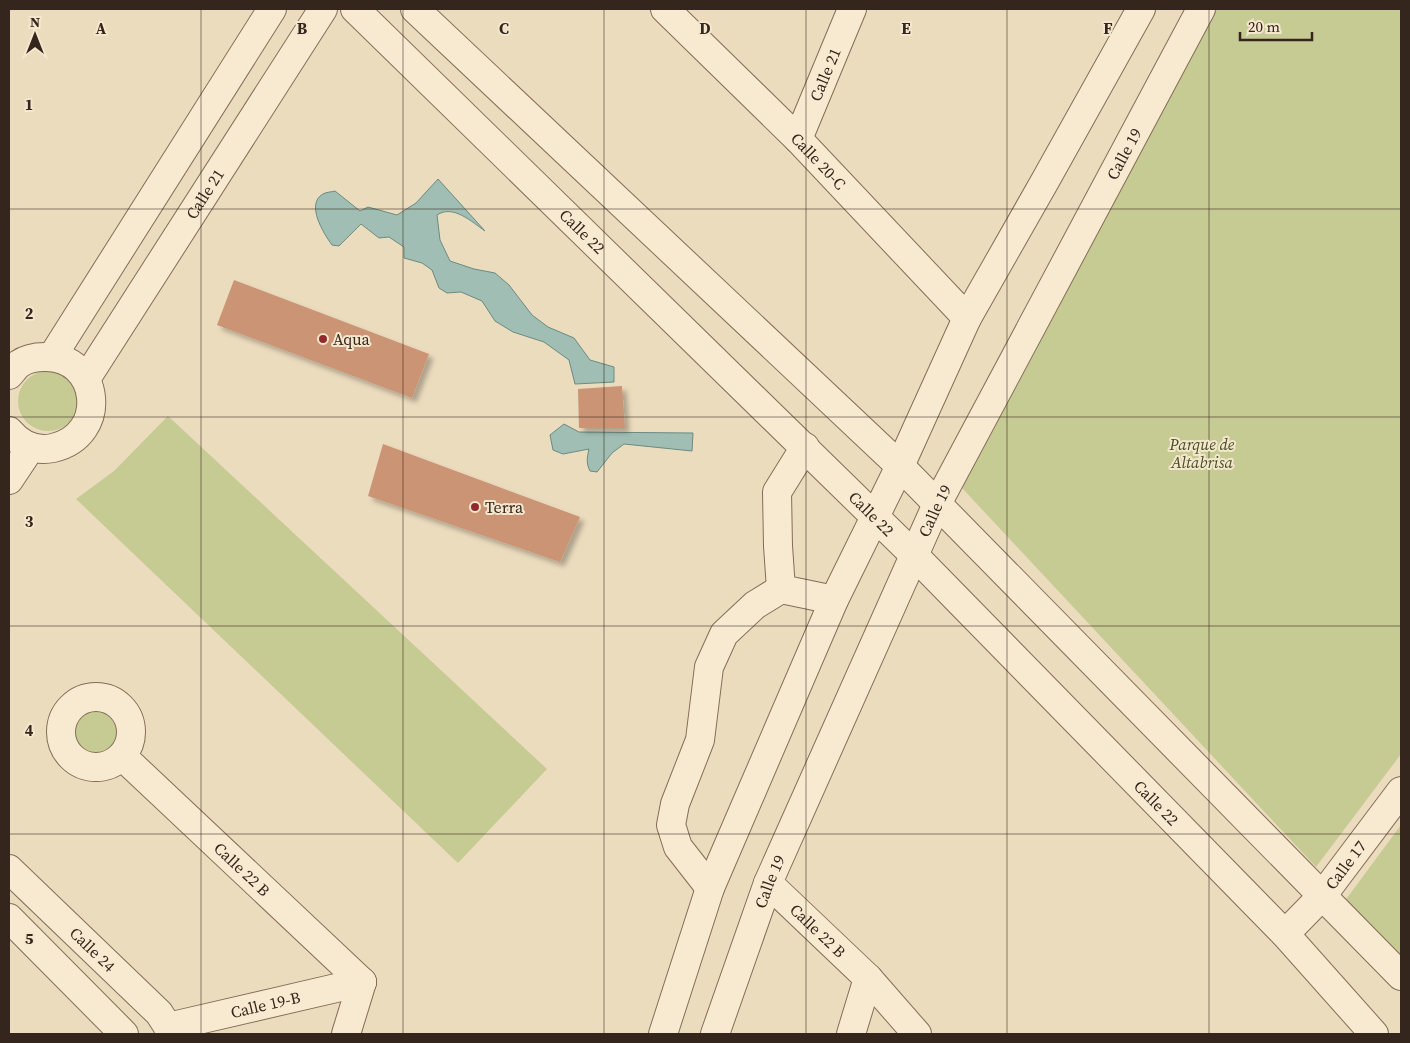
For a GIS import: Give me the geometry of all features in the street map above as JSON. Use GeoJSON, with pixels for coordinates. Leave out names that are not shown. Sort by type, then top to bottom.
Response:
{"type":"FeatureCollection","features":[{"type":"Feature","properties":{"kind":"street"},"geometry":{"type":"LineString","coordinates":[[52,357],[272,9]]}},
{"type":"Feature","properties":{"kind":"street","name":"Calle 21"},"geometry":{"type":"LineString","coordinates":[[86,379],[323,9]]}},
{"type":"Feature","properties":{"kind":"street","name":"Calle 22"},"geometry":{"type":"LineString","coordinates":[[355,9],[913,554],[1285,934],[1374,1034]]}},
{"type":"Feature","properties":{"kind":"street"},"geometry":{"type":"LineString","coordinates":[[415,9],[900,466],[1401,976]]}},
{"type":"Feature","properties":{"kind":"street","name":"Calle 20-C"},"geometry":{"type":"LineString","coordinates":[[665,9],[798,139],[966,318]]}},
{"type":"Feature","properties":{"kind":"street","name":"Calle 21"},"geometry":{"type":"LineString","coordinates":[[798,139],[852,9]]}},
{"type":"Feature","properties":{"kind":"street"},"geometry":{"type":"LineString","coordinates":[[664,1034],[710,888],[834,600],[900,466],[966,318],[1141,9]]}},
{"type":"Feature","properties":{"kind":"street","name":"Calle 19"},"geometry":{"type":"LineString","coordinates":[[714,1034],[768,883],[913,554],[937,504],[1201,9]]}},
{"type":"Feature","properties":{"kind":"street"},"geometry":{"type":"LineString","coordinates":[[9,374],[20,363],[35,357],[52,357],[75,367],[86,379],[92,395],[92,411],[86,426],[75,438],[63,446],[47,449],[31,447],[17,440],[9,431]]}},
{"type":"Feature","properties":{"kind":"street"},"geometry":{"type":"LineString","coordinates":[[9,480],[31,447]]}},
{"type":"Feature","properties":{"kind":"street"},"geometry":{"type":"LineString","coordinates":[[781,589],[777,492],[805,447]]}},
{"type":"Feature","properties":{"kind":"street"},"geometry":{"type":"LineString","coordinates":[[710,888],[678,847],[671,825],[675,804],[700,740],[709,667],[724,634],[754,605],[781,589],[834,600]]}},
{"type":"Feature","properties":{"kind":"street","name":"Calle 22 B"},"geometry":{"type":"LineString","coordinates":[[122,756],[362,982]]}},
{"type":"Feature","properties":{"kind":"street","name":"Calle 17"},"geometry":{"type":"LineString","coordinates":[[1285,934],[1322,896],[1401,791]]}},
{"type":"Feature","properties":{"kind":"street","name":"Calle 24"},"geometry":{"type":"LineString","coordinates":[[9,868],[159,1013],[169,1031]]}},
{"type":"Feature","properties":{"kind":"street","name":"Calle 22 B"},"geometry":{"type":"LineString","coordinates":[[768,883],[868,978],[917,1034]]}},
{"type":"Feature","properties":{"kind":"street"},"geometry":{"type":"LineString","coordinates":[[9,918],[124,1034]]}},
{"type":"Feature","properties":{"kind":"street"},"geometry":{"type":"LineString","coordinates":[[851,1034],[868,978]]}},
{"type":"Feature","properties":{"kind":"street"},"geometry":{"type":"LineString","coordinates":[[346,1034],[362,982]]}},
{"type":"Feature","properties":{"kind":"street","name":"Calle 19-B"},"geometry":{"type":"LineString","coordinates":[[169,1031],[362,982]]}},
{"type":"Feature","properties":{"kind":"green space","name":"Parque de Altabrisa"},"geometry":{"type":"Polygon","coordinates":[[[1209,9],[1401,9],[1401,754],[1316,867],[962,488],[1209,9]]]}},
{"type":"Feature","properties":{"kind":"green space"},"geometry":{"type":"Polygon","coordinates":[[[48,371],[65,376],[73,384],[78,401],[73,418],[65,426],[48,431],[31,426],[23,418],[18,401],[23,384],[31,376],[48,371]]]}},
{"type":"Feature","properties":{"kind":"green space"},"geometry":{"type":"Polygon","coordinates":[[[168,416],[547,769],[458,863],[76,499],[114,471],[168,416]]]}},
{"type":"Feature","properties":{"kind":"green space"},"geometry":{"type":"Polygon","coordinates":[[[97,707],[111,711],[118,718],[122,732],[118,746],[111,753],[97,757],[83,753],[76,746],[72,732],[76,718],[83,711],[97,707]]]}},
{"type":"Feature","properties":{"kind":"green space"},"geometry":{"type":"Polygon","coordinates":[[[1401,825],[1401,958],[1344,902],[1401,825]]]}},
{"type":"Feature","properties":{"kind":"water"},"geometry":{"type":"Polygon","coordinates":[[[438,179],[485,231],[456,213],[443,212],[437,215],[440,240],[450,261],[474,269],[495,273],[509,285],[532,315],[548,327],[574,338],[590,360],[614,367],[614,382],[575,384],[569,360],[544,342],[513,332],[495,321],[482,301],[461,292],[447,293],[439,288],[432,270],[422,263],[404,258],[404,247],[389,237],[379,238],[361,224],[339,246],[332,245],[318,219],[316,205],[318,199],[326,193],[335,191],[360,211],[368,207],[397,215],[416,203],[438,179]]]}},
{"type":"Feature","properties":{"kind":"water"},"geometry":{"type":"Polygon","coordinates":[[[564,424],[579,432],[693,433],[692,451],[624,444],[612,453],[597,472],[590,471],[587,460],[589,449],[563,454],[553,450],[550,435],[564,424]]]}},
{"type":"Feature","properties":{"kind":"building","name":"Aqua"},"geometry":{"type":"Polygon","coordinates":[[[234,280],[429,354],[412,398],[217,325],[234,280]]]}},
{"type":"Feature","properties":{"kind":"building"},"geometry":{"type":"Polygon","coordinates":[[[622,386],[625,428],[579,428],[578,389],[622,386]]]}},
{"type":"Feature","properties":{"kind":"building","name":"Terra"},"geometry":{"type":"Polygon","coordinates":[[[383,444],[580,517],[560,562],[368,496],[383,444]]]}},
{"type":"Feature","properties":{"kind":"place","name":"Aqua"},"geometry":{"type":"Point","coordinates":[323,339]}},
{"type":"Feature","properties":{"kind":"place","name":"Terra"},"geometry":{"type":"Point","coordinates":[475,507]}}]}
